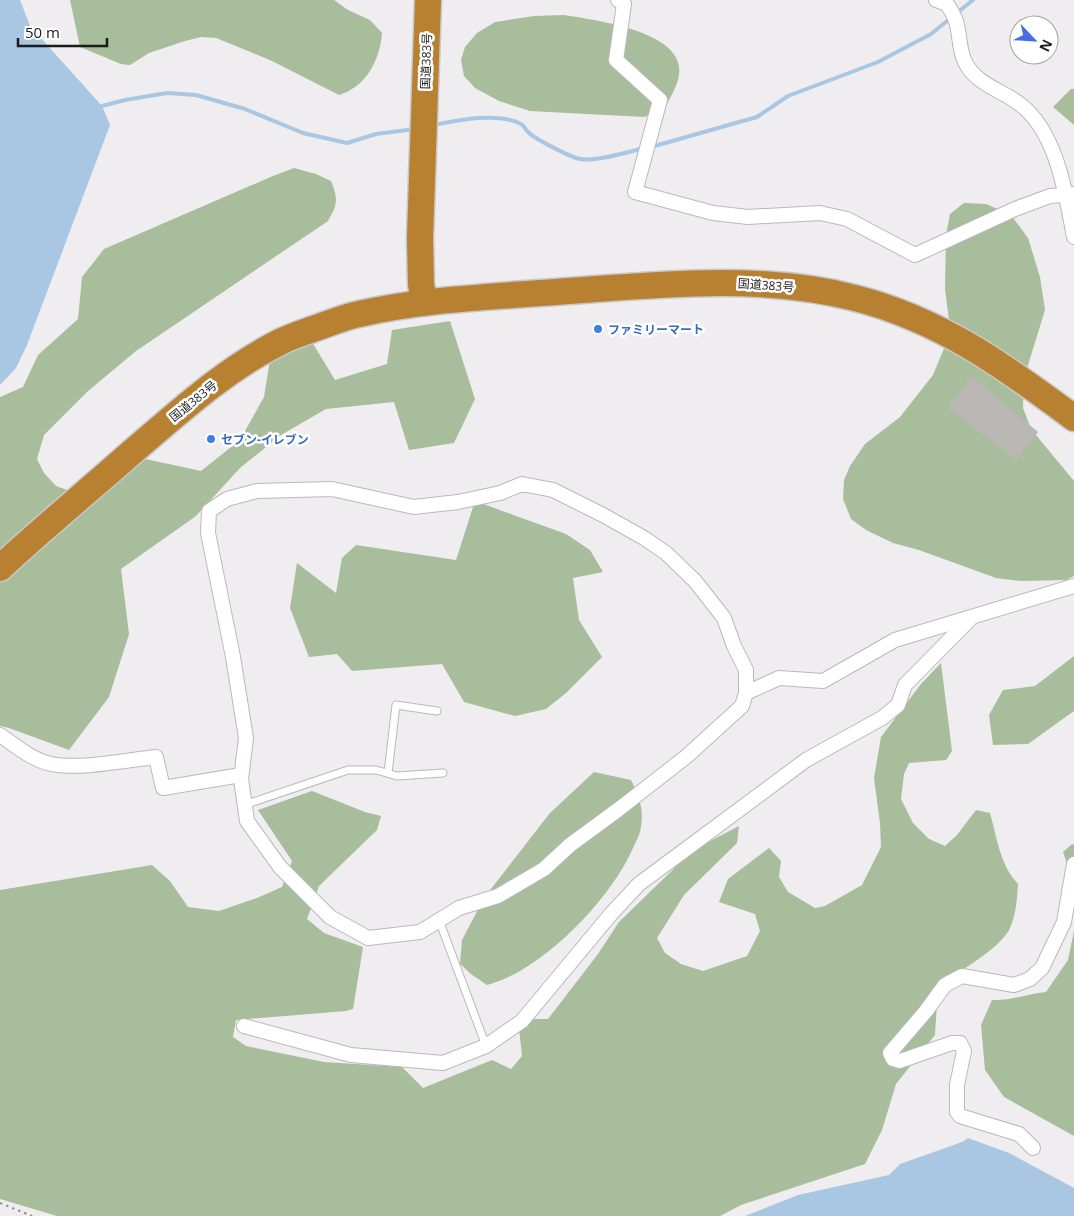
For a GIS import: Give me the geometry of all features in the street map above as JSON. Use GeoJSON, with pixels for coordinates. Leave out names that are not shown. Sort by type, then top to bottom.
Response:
{"type":"FeatureCollection","features":[{"type":"Feature","properties":{"kind":"highway","name":"国道383号"},"geometry":{"type":"LineString","coordinates":[[423,293],[420,238],[428,0]]}},
{"type":"Feature","properties":{"kind":"highway","name":"国道383号"},"geometry":{"type":"LineString","coordinates":[[0,568],[55,517],[192,400],[236,368],[281,341],[356,314],[423,293],[727,283],[796,286],[854,297],[930,324],[984,354],[1067,413]]}},
{"type":"Feature","properties":{"kind":"street"},"geometry":{"type":"LineString","coordinates":[[618,0],[624,4],[616,60],[660,100],[634,192],[713,213],[748,217],[820,213],[847,219],[915,255],[1015,209],[1050,196],[1070,194]]}},
{"type":"Feature","properties":{"kind":"street"},"geometry":{"type":"LineString","coordinates":[[936,0],[947,4],[955,20],[964,61],[977,77],[991,89],[1022,105],[1040,126],[1070,194],[1074,237]]}},
{"type":"Feature","properties":{"kind":"street"},"geometry":{"type":"LineString","coordinates":[[522,484],[553,490],[644,538],[666,553],[695,581],[724,618],[734,646],[746,670],[746,693],[742,706],[687,756],[570,845],[544,868],[498,896],[459,908],[420,932],[368,938],[330,917],[280,867],[247,821],[241,775],[246,738],[233,657],[208,533],[210,511],[227,498],[257,491],[332,490],[414,507],[474,499],[500,493],[522,484]]}},
{"type":"Feature","properties":{"kind":"street"},"geometry":{"type":"LineString","coordinates":[[746,693],[779,678],[823,680],[895,640],[1074,586]]}},
{"type":"Feature","properties":{"kind":"street"},"geometry":{"type":"LineString","coordinates":[[244,1026],[350,1056],[443,1063],[486,1046],[522,1021],[611,914],[639,884],[806,760],[882,718],[898,705],[905,685],[972,618]]}},
{"type":"Feature","properties":{"kind":"street"},"geometry":{"type":"LineString","coordinates":[[0,736],[32,757],[50,764],[74,766],[156,757],[163,788],[241,775]]}},
{"type":"Feature","properties":{"kind":"street"},"geometry":{"type":"LineString","coordinates":[[1033,1148],[1019,1134],[960,1116],[957,1112],[957,1085],[964,1051],[960,1044],[952,1043],[900,1061],[893,1059],[890,1053],[926,1011],[945,985],[962,976],[1014,984],[1030,979],[1042,968],[1064,922],[1074,864]]}},
{"type":"Feature","properties":{"kind":"lane"},"geometry":{"type":"LineString","coordinates":[[388,773],[396,705],[437,711]]}},
{"type":"Feature","properties":{"kind":"lane"},"geometry":{"type":"LineString","coordinates":[[244,806],[348,770],[376,770],[397,776],[443,773]]}},
{"type":"Feature","properties":{"kind":"lane"},"geometry":{"type":"LineString","coordinates":[[440,920],[486,1046]]}},
{"type":"Feature","properties":{"kind":"path"},"geometry":{"type":"LineString","coordinates":[[0,1203],[32,1216]]}},
{"type":"Feature","properties":{"kind":"green space"},"geometry":{"type":"Polygon","coordinates":[[[70,0],[334,0],[348,10],[370,20],[382,33],[381,43],[375,62],[364,79],[357,86],[339,95],[270,60],[216,38],[201,37],[185,41],[149,53],[130,65],[121,64],[80,47],[70,0]]]}},
{"type":"Feature","properties":{"kind":"green space"},"geometry":{"type":"Polygon","coordinates":[[[564,15],[595,20],[635,30],[668,47],[677,59],[679,74],[675,88],[664,110],[644,117],[530,111],[499,101],[475,88],[464,76],[461,60],[465,47],[477,33],[495,22],[534,16],[564,15]]]}},
{"type":"Feature","properties":{"kind":"green space"},"geometry":{"type":"Polygon","coordinates":[[[1071,89],[1074,89],[1074,125],[1053,107],[1071,89]]]}},
{"type":"Feature","properties":{"kind":"green space"},"geometry":{"type":"Polygon","coordinates":[[[294,168],[316,174],[331,181],[336,201],[328,221],[136,351],[88,391],[44,435],[37,459],[44,473],[56,486],[73,492],[141,458],[201,471],[240,440],[264,397],[272,347],[312,342],[335,380],[387,364],[392,330],[450,321],[475,399],[454,443],[409,450],[394,402],[326,409],[281,435],[240,468],[196,516],[121,569],[129,634],[109,697],[69,750],[0,726],[0,397],[23,387],[38,355],[78,319],[82,277],[104,249],[294,168]]]}},
{"type":"Feature","properties":{"kind":"green space"},"geometry":{"type":"Polygon","coordinates":[[[964,203],[986,204],[1011,215],[1028,238],[1040,277],[1045,310],[1024,378],[1023,408],[1031,429],[1074,481],[1074,576],[1066,580],[1020,581],[996,578],[919,550],[893,543],[866,530],[851,519],[843,499],[844,480],[850,466],[865,444],[900,417],[933,375],[945,346],[949,320],[945,289],[946,235],[950,214],[964,203]]]}},
{"type":"Feature","properties":{"kind":"green space"},"geometry":{"type":"Polygon","coordinates":[[[475,501],[566,534],[590,550],[603,572],[573,578],[579,620],[602,657],[566,693],[546,709],[515,716],[464,702],[442,664],[352,671],[337,654],[309,657],[290,608],[297,563],[336,593],[342,558],[356,545],[456,560],[475,501]]]}},
{"type":"Feature","properties":{"kind":"green space"},"geometry":{"type":"Polygon","coordinates":[[[1074,656],[1074,711],[1028,744],[993,745],[989,715],[1003,690],[1035,686],[1074,656]]]}},
{"type":"Feature","properties":{"kind":"green space"},"geometry":{"type":"Polygon","coordinates":[[[941,663],[952,751],[946,760],[909,763],[904,774],[901,799],[913,823],[929,839],[945,846],[957,835],[976,810],[990,813],[1003,860],[1018,884],[1016,908],[1009,930],[996,945],[938,986],[935,1035],[896,1084],[882,1130],[865,1164],[741,1205],[720,1216],[57,1216],[0,1199],[0,890],[152,865],[170,881],[188,907],[219,911],[282,887],[292,861],[258,810],[312,791],[365,812],[381,816],[377,830],[319,886],[307,919],[324,933],[363,947],[353,1009],[236,1020],[233,1037],[246,1046],[324,1062],[402,1067],[423,1088],[492,1060],[511,1069],[522,1056],[519,1028],[531,1019],[548,1019],[598,954],[619,922],[693,850],[739,826],[737,843],[684,895],[657,938],[665,953],[681,964],[703,971],[747,956],[760,931],[755,914],[719,902],[728,879],[769,848],[781,861],[779,877],[788,892],[815,908],[825,906],[862,885],[881,847],[874,778],[881,737],[921,684],[941,663]]]}},
{"type":"Feature","properties":{"kind":"green space"},"geometry":{"type":"Polygon","coordinates":[[[594,772],[631,780],[638,797],[642,814],[640,830],[623,868],[592,910],[552,949],[530,965],[508,977],[487,985],[460,964],[462,940],[484,898],[550,813],[594,772]]]}},
{"type":"Feature","properties":{"kind":"green space"},"geometry":{"type":"Polygon","coordinates":[[[1074,844],[1074,883],[1063,852],[1074,844]]]}},
{"type":"Feature","properties":{"kind":"green space"},"geometry":{"type":"Polygon","coordinates":[[[1074,931],[1074,1136],[1004,1097],[985,1070],[981,1025],[992,1000],[1046,992],[1068,960],[1074,931]]]}},
{"type":"Feature","properties":{"kind":"water"},"geometry":{"type":"Polygon","coordinates":[[[0,0],[20,0],[30,26],[102,106],[110,125],[27,345],[16,368],[0,385],[0,0]]]}},
{"type":"Feature","properties":{"kind":"water"},"geometry":{"type":"Polygon","coordinates":[[[968,1138],[1009,1153],[1074,1188],[1074,1216],[745,1216],[798,1195],[889,1175],[900,1164],[962,1142],[968,1138]]]}},
{"type":"Feature","properties":{"kind":"building"},"geometry":{"type":"Polygon","coordinates":[[[971,376],[1038,432],[1016,460],[948,408],[971,376]]]}},
{"type":"Feature","properties":{"kind":"waterway"},"geometry":{"type":"LineString","coordinates":[[651,147],[757,117],[788,96],[878,62],[931,34],[973,0]]}},
{"type":"Feature","properties":{"kind":"waterway"},"geometry":{"type":"LineString","coordinates":[[102,106],[167,93],[196,95],[245,109],[303,133],[347,143],[376,134],[415,129]]}},
{"type":"Feature","properties":{"kind":"waterway"},"geometry":{"type":"LineString","coordinates":[[434,125],[478,118],[512,120],[522,125],[528,132],[545,143],[569,155],[586,160],[644,148]]}},
{"type":"Feature","properties":{"kind":"place","name":"ファミリーマート"},"geometry":{"type":"Point","coordinates":[598,329]}},
{"type":"Feature","properties":{"kind":"place","name":"セブン-イレブン"},"geometry":{"type":"Point","coordinates":[211,439]}}]}
